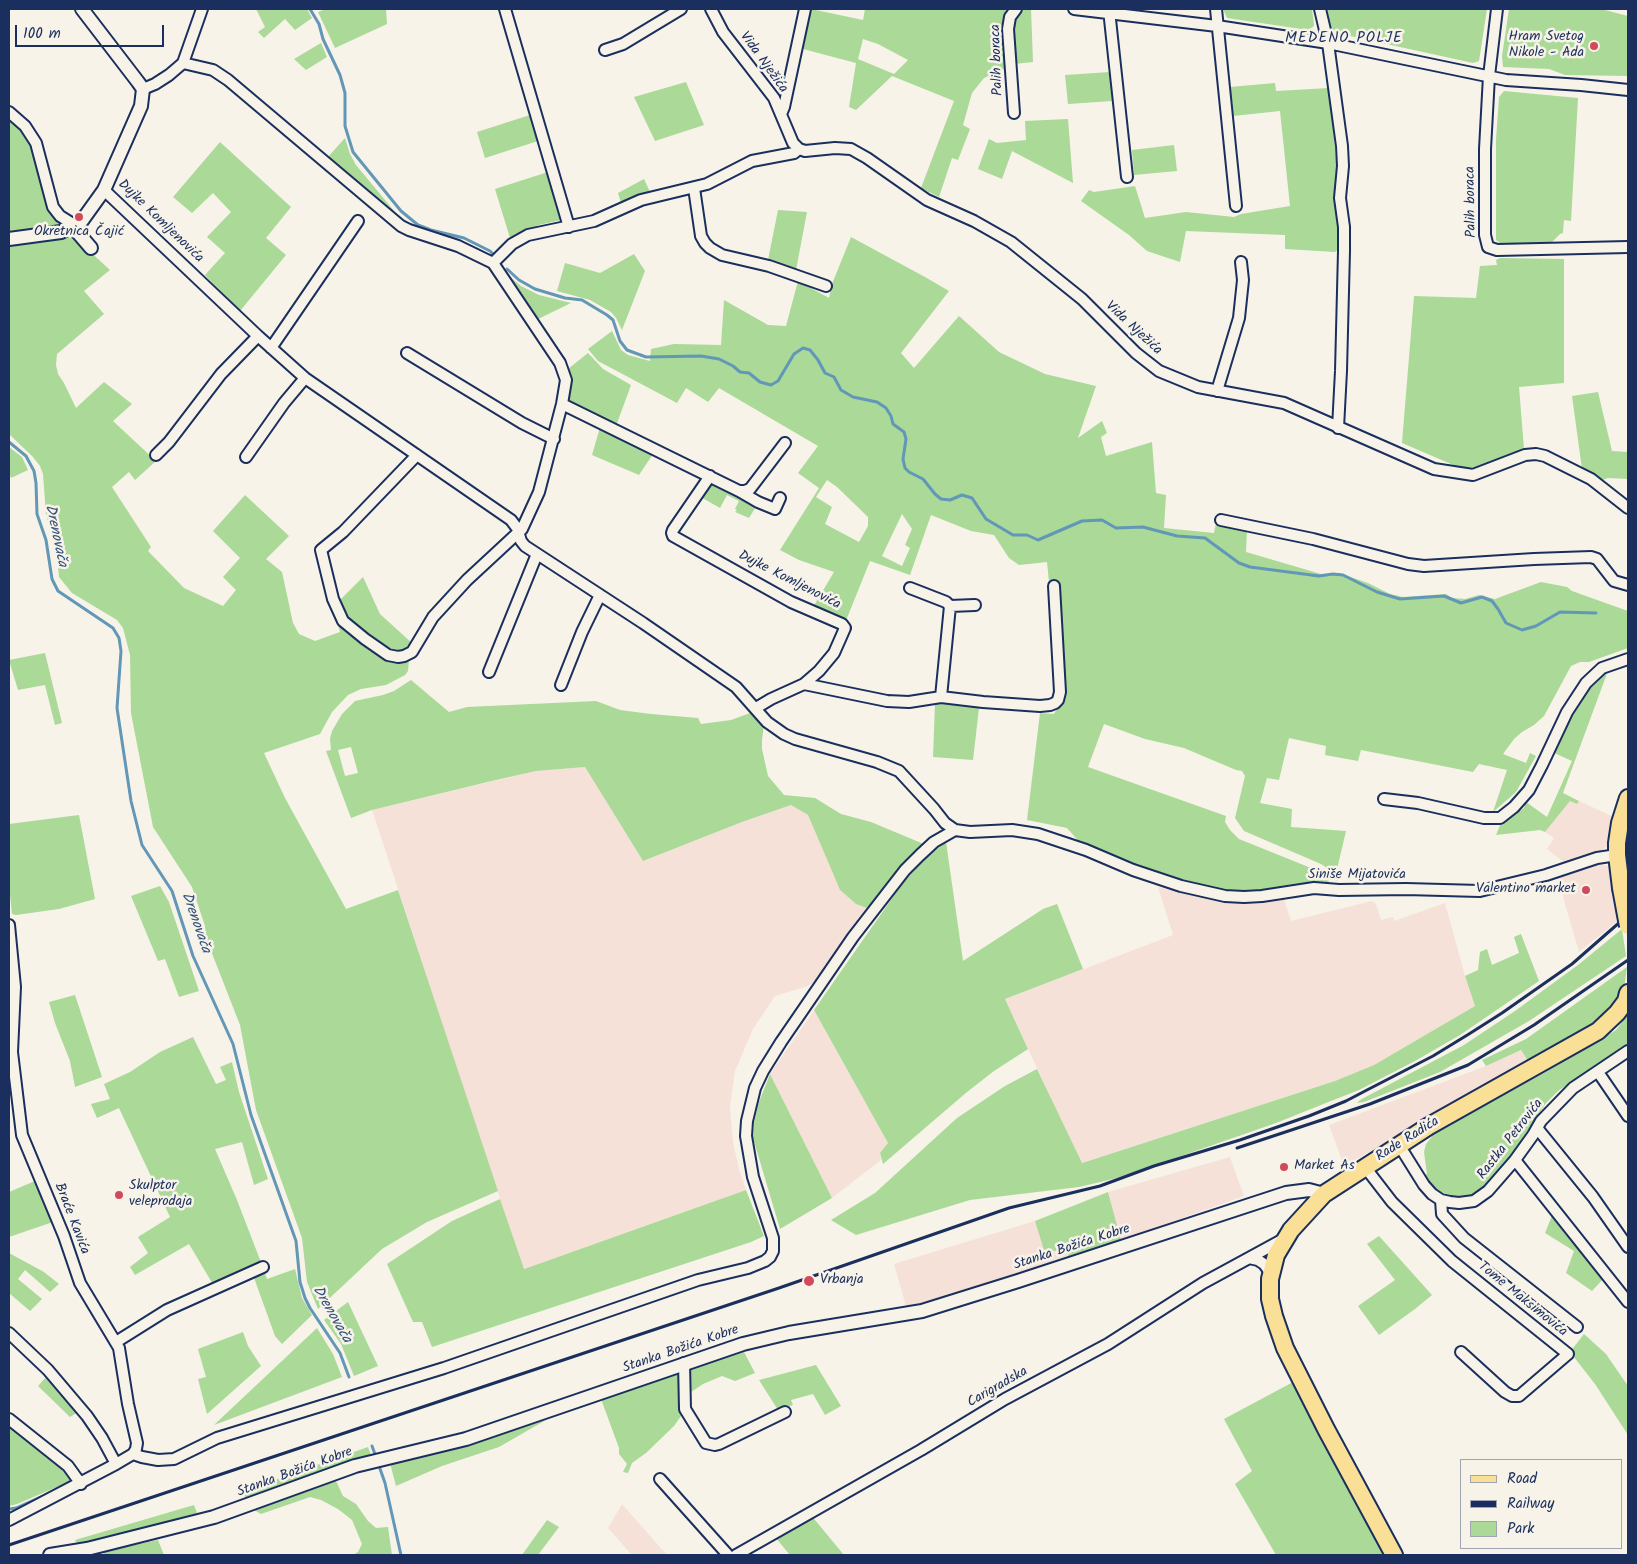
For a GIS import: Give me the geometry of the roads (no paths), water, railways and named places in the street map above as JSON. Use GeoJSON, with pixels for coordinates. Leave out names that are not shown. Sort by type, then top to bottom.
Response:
{"type":"FeatureCollection","features":[{"type":"Feature","properties":{"kind":"main road"},"geometry":{"type":"LineString","coordinates":[[1628,798],[1620,824],[1616,855],[1628,926]]}},
{"type":"Feature","properties":{"kind":"main road","name":"Rade Radića"},"geometry":{"type":"LineString","coordinates":[[1394,1555],[1285,1348],[1270,1299],[1271,1274],[1276,1254],[1285,1238],[1324,1194],[1429,1126],[1598,1030],[1617,1013],[1626,1001],[1628,993]]}},
{"type":"Feature","properties":{"kind":"street"},"geometry":{"type":"LineString","coordinates":[[82,9],[142,89],[155,84],[183,63],[202,9]]}},
{"type":"Feature","properties":{"kind":"street"},"geometry":{"type":"LineString","coordinates":[[505,9],[569,227]]}},
{"type":"Feature","properties":{"kind":"street"},"geometry":{"type":"LineString","coordinates":[[605,50],[623,44],[680,9]]}},
{"type":"Feature","properties":{"kind":"street","name":"Vida Nježića"},"geometry":{"type":"LineString","coordinates":[[711,9],[732,44],[774,98],[793,143],[799,149],[809,151],[843,147],[860,153],[928,200],[974,221],[1022,250],[1082,299],[1125,343],[1154,367],[1198,387],[1284,403],[1303,410],[1338,428],[1357,434],[1427,467],[1462,474],[1479,473],[1524,455],[1536,454],[1545,456],[1591,479],[1628,508]]}},
{"type":"Feature","properties":{"kind":"street"},"geometry":{"type":"LineString","coordinates":[[781,114],[805,9]]}},
{"type":"Feature","properties":{"kind":"street","name":"Palih boraca"},"geometry":{"type":"LineString","coordinates":[[1014,113],[1008,28],[1010,17],[1016,9]]}},
{"type":"Feature","properties":{"kind":"street"},"geometry":{"type":"LineString","coordinates":[[1074,9],[1109,11],[1328,43],[1506,80],[1628,90]]}},
{"type":"Feature","properties":{"kind":"street"},"geometry":{"type":"LineString","coordinates":[[1216,9],[1236,206]]}},
{"type":"Feature","properties":{"kind":"street"},"geometry":{"type":"LineString","coordinates":[[1320,9],[1328,43],[1343,166],[1340,198],[1344,227],[1344,251],[1338,428]]}},
{"type":"Feature","properties":{"kind":"street","name":"Palih boraca"},"geometry":{"type":"LineString","coordinates":[[1497,9],[1489,76],[1485,149],[1485,235],[1488,247],[1497,250],[1628,247]]}},
{"type":"Feature","properties":{"kind":"street"},"geometry":{"type":"LineString","coordinates":[[1109,11],[1127,177]]}},
{"type":"Feature","properties":{"kind":"street"},"geometry":{"type":"LineString","coordinates":[[183,63],[214,70],[228,80],[401,226],[458,246],[493,263],[560,363],[566,380],[554,439],[536,500],[522,529],[467,580],[433,617],[414,649],[408,655],[398,657],[388,655],[343,621],[338,611],[321,550],[343,532],[417,455]]}},
{"type":"Feature","properties":{"kind":"street"},"geometry":{"type":"LineString","coordinates":[[1581,85],[1628,83]]}},
{"type":"Feature","properties":{"kind":"street","name":"Dujke Komljenovića"},"geometry":{"type":"LineString","coordinates":[[142,89],[141,106],[104,190],[271,348],[304,378],[507,517],[515,525],[525,546],[736,687],[768,722],[784,734],[795,739],[877,762],[899,772],[954,830]]}},
{"type":"Feature","properties":{"kind":"street"},"geometry":{"type":"LineString","coordinates":[[9,112],[26,126],[36,143],[40,152],[53,207],[60,216],[74,227],[91,248]]}},
{"type":"Feature","properties":{"kind":"street"},"geometry":{"type":"LineString","coordinates":[[493,263],[520,238],[547,230],[594,221],[646,199],[694,188],[717,180],[752,162],[794,152],[799,149]]}},
{"type":"Feature","properties":{"kind":"street"},"geometry":{"type":"LineString","coordinates":[[694,188],[702,236],[704,243],[710,248],[722,255],[769,266],[826,286]]}},
{"type":"Feature","properties":{"kind":"street"},"geometry":{"type":"LineString","coordinates":[[9,239],[55,234],[74,227],[86,217],[104,190]]}},
{"type":"Feature","properties":{"kind":"street"},"geometry":{"type":"LineString","coordinates":[[271,348],[358,222]]}},
{"type":"Feature","properties":{"kind":"street"},"geometry":{"type":"LineString","coordinates":[[1217,392],[1239,318],[1243,280],[1241,262]]}},
{"type":"Feature","properties":{"kind":"street"},"geometry":{"type":"LineString","coordinates":[[156,454],[169,442],[221,374],[258,336]]}},
{"type":"Feature","properties":{"kind":"street"},"geometry":{"type":"LineString","coordinates":[[407,353],[522,423],[554,439]]}},
{"type":"Feature","properties":{"kind":"street"},"geometry":{"type":"LineString","coordinates":[[246,457],[304,378]]}},
{"type":"Feature","properties":{"kind":"street"},"geometry":{"type":"LineString","coordinates":[[562,404],[710,476],[758,502],[775,509],[780,498]]}},
{"type":"Feature","properties":{"kind":"street"},"geometry":{"type":"LineString","coordinates":[[739,491],[750,489],[785,443]]}},
{"type":"Feature","properties":{"kind":"street","name":"Dujke Komljenovića"},"geometry":{"type":"LineString","coordinates":[[710,476],[673,530],[673,536],[791,602],[842,624],[846,628],[834,653],[804,684],[756,708]]}},
{"type":"Feature","properties":{"kind":"street"},"geometry":{"type":"LineString","coordinates":[[1221,520],[1313,539],[1416,565],[1439,566],[1534,558],[1592,557],[1597,559],[1614,581],[1628,585]]}},
{"type":"Feature","properties":{"kind":"street"},"geometry":{"type":"LineString","coordinates":[[489,672],[537,554]]}},
{"type":"Feature","properties":{"kind":"street"},"geometry":{"type":"LineString","coordinates":[[804,684],[887,701],[909,702],[941,697],[1050,706],[1058,700],[1060,692],[1054,586]]}},
{"type":"Feature","properties":{"kind":"street"},"geometry":{"type":"LineString","coordinates":[[910,588],[946,602],[950,606],[975,605]]}},
{"type":"Feature","properties":{"kind":"street"},"geometry":{"type":"LineString","coordinates":[[561,685],[582,632],[600,595]]}},
{"type":"Feature","properties":{"kind":"street"},"geometry":{"type":"LineString","coordinates":[[941,697],[950,606]]}},
{"type":"Feature","properties":{"kind":"street"},"geometry":{"type":"LineString","coordinates":[[1384,799],[1418,803],[1484,818],[1500,818],[1514,807],[1529,790],[1567,712],[1586,683],[1602,668],[1628,659]]}},
{"type":"Feature","properties":{"kind":"street"},"geometry":{"type":"LineString","coordinates":[[9,1520],[81,1484],[133,1454],[158,1460],[174,1459],[217,1438],[444,1368],[698,1280],[748,1268],[765,1261],[773,1251],[774,1238],[753,1177],[746,1136],[747,1120],[755,1088],[780,1042],[853,937],[905,870],[934,842],[954,830]]}},
{"type":"Feature","properties":{"kind":"street","name":"Siniše Mijatovića"},"geometry":{"type":"LineString","coordinates":[[954,830],[970,832],[1012,830],[1038,834],[1086,850],[1132,870],[1181,886],[1225,896],[1244,897],[1314,888],[1339,890],[1480,891],[1546,875],[1597,858],[1616,855]]}},
{"type":"Feature","properties":{"kind":"street","name":"Braće Kavića"},"geometry":{"type":"LineString","coordinates":[[9,925],[12,1052],[22,1135],[64,1236],[80,1282],[88,1299],[116,1342],[121,1355],[128,1404],[137,1442],[133,1454]]}},
{"type":"Feature","properties":{"kind":"street","name":"Rastka Petrovića"},"geometry":{"type":"LineString","coordinates":[[1441,1200],[1459,1203],[1474,1201],[1481,1197],[1515,1160],[1541,1121],[1573,1088],[1628,1051]]}},
{"type":"Feature","properties":{"kind":"street"},"geometry":{"type":"LineString","coordinates":[[1598,1072],[1628,1116]]}},
{"type":"Feature","properties":{"kind":"street"},"geometry":{"type":"LineString","coordinates":[[1537,1128],[1593,1197],[1628,1247]]}},
{"type":"Feature","properties":{"kind":"street"},"geometry":{"type":"LineString","coordinates":[[1399,1145],[1424,1185],[1441,1200],[1442,1214],[1464,1238],[1577,1327]]}},
{"type":"Feature","properties":{"kind":"street"},"geometry":{"type":"LineString","coordinates":[[1515,1160],[1628,1302]]}},
{"type":"Feature","properties":{"kind":"street","name":"Tome Maksimovića"},"geometry":{"type":"LineString","coordinates":[[1365,1167],[1392,1202],[1452,1261],[1568,1354],[1519,1396],[1512,1396],[1505,1392],[1461,1352]]}},
{"type":"Feature","properties":{"kind":"street","name":"Stanka Božića Kobre"},"geometry":{"type":"LineString","coordinates":[[50,1555],[96,1547],[214,1517],[370,1461],[466,1439],[743,1344],[789,1333],[922,1311],[1296,1191],[1309,1190],[1324,1194]]}},
{"type":"Feature","properties":{"kind":"street"},"geometry":{"type":"LineString","coordinates":[[1296,1191],[1304,1200],[1304,1216]]}},
{"type":"Feature","properties":{"kind":"street","name":"Carigradska"},"geometry":{"type":"LineString","coordinates":[[736,1555],[921,1450],[1005,1399],[1108,1344],[1203,1283],[1285,1238]]}},
{"type":"Feature","properties":{"kind":"street"},"geometry":{"type":"LineString","coordinates":[[1249,1258],[1264,1264],[1271,1274]]}},
{"type":"Feature","properties":{"kind":"street"},"geometry":{"type":"LineString","coordinates":[[116,1342],[167,1310],[263,1267]]}},
{"type":"Feature","properties":{"kind":"street"},"geometry":{"type":"LineString","coordinates":[[9,1333],[48,1370],[87,1416],[116,1464]]}},
{"type":"Feature","properties":{"kind":"street"},"geometry":{"type":"LineString","coordinates":[[684,1363],[685,1409],[706,1443],[715,1446],[785,1412]]}},
{"type":"Feature","properties":{"kind":"street"},"geometry":{"type":"LineString","coordinates":[[9,1419],[68,1466],[81,1484]]}},
{"type":"Feature","properties":{"kind":"street"},"geometry":{"type":"LineString","coordinates":[[660,1479],[728,1555]]}},
{"type":"Feature","properties":{"kind":"waterway"},"geometry":{"type":"LineString","coordinates":[[310,9],[319,24],[323,39],[340,75],[345,93],[345,126],[353,152],[401,211],[418,225],[464,238],[490,251],[495,256]]}},
{"type":"Feature","properties":{"kind":"waterway"},"geometry":{"type":"LineString","coordinates":[[507,269],[519,280],[535,289],[565,298],[582,300],[607,315],[613,320],[620,341],[627,350],[646,357],[701,356],[719,359],[740,372],[749,373],[760,382],[771,385],[778,381],[794,354],[803,348],[810,350],[825,373],[834,377],[841,390],[853,397],[877,402],[886,408],[893,424],[904,432],[906,439],[903,459],[905,468],[909,472],[923,479],[941,499],[950,500],[962,495],[972,498],[986,519],[1013,535],[1027,535],[1038,540],[1082,521],[1102,520],[1116,528],[1143,527],[1177,536],[1205,538],[1239,563],[1250,567],[1319,576],[1343,575],[1377,592],[1400,599],[1444,596],[1461,603],[1482,597],[1492,601],[1506,623],[1522,630],[1536,626],[1560,612],[1596,613]]}},
{"type":"Feature","properties":{"kind":"waterway","name":"Drenovača"},"geometry":{"type":"LineString","coordinates":[[9,442],[26,456],[34,471],[37,514],[46,540],[52,579],[58,591],[113,628],[119,638],[121,651],[117,708],[131,801],[142,845],[172,891],[193,956],[233,1044],[251,1115],[296,1241],[300,1282],[305,1298],[340,1353],[349,1377]]}},
{"type":"Feature","properties":{"kind":"waterway","name":"Drenovača"},"geometry":{"type":"LineString","coordinates":[[372,1446],[376,1457]]}},
{"type":"Feature","properties":{"kind":"waterway","name":"Drenovača"},"geometry":{"type":"LineString","coordinates":[[378,1463],[385,1483],[401,1555]]}},
{"type":"Feature","properties":{"kind":"waterway"},"geometry":{"type":"LineString","coordinates":[[9,1509],[16,1508],[50,1493]]}},
{"type":"Feature","properties":{"kind":"railway"},"geometry":{"type":"LineString","coordinates":[[9,1545],[779,1288],[1009,1208],[1100,1186],[1154,1166],[1240,1140],[1309,1116],[1346,1101],[1433,1056],[1469,1034],[1572,964],[1628,915]]}},
{"type":"Feature","properties":{"kind":"railway"},"geometry":{"type":"LineString","coordinates":[[1237,1148],[1370,1104],[1468,1065],[1534,1025],[1628,960]]}},
{"type":"Feature","properties":{"kind":"place","name":"Hram Svetog Nikole - Ada"},"geometry":{"type":"Point","coordinates":[1594,46]}},
{"type":"Feature","properties":{"kind":"place","name":"Okretnica Čajić"},"geometry":{"type":"Point","coordinates":[79,217]}},
{"type":"Feature","properties":{"kind":"place","name":"Valentino market"},"geometry":{"type":"Point","coordinates":[1586,890]}},
{"type":"Feature","properties":{"kind":"place","name":"Market As"},"geometry":{"type":"Point","coordinates":[1284,1167]}},
{"type":"Feature","properties":{"kind":"place","name":"Skulptor veleprodaja"},"geometry":{"type":"Point","coordinates":[119,1195]}},
{"type":"Feature","properties":{"kind":"place","name":"Vrbanja"},"geometry":{"type":"Point","coordinates":[809,1281]}},
{"type":"Feature","properties":{"kind":"district","name":"MEDENO POLJE"},"geometry":{"type":"Point","coordinates":[1344,39]}}]}
